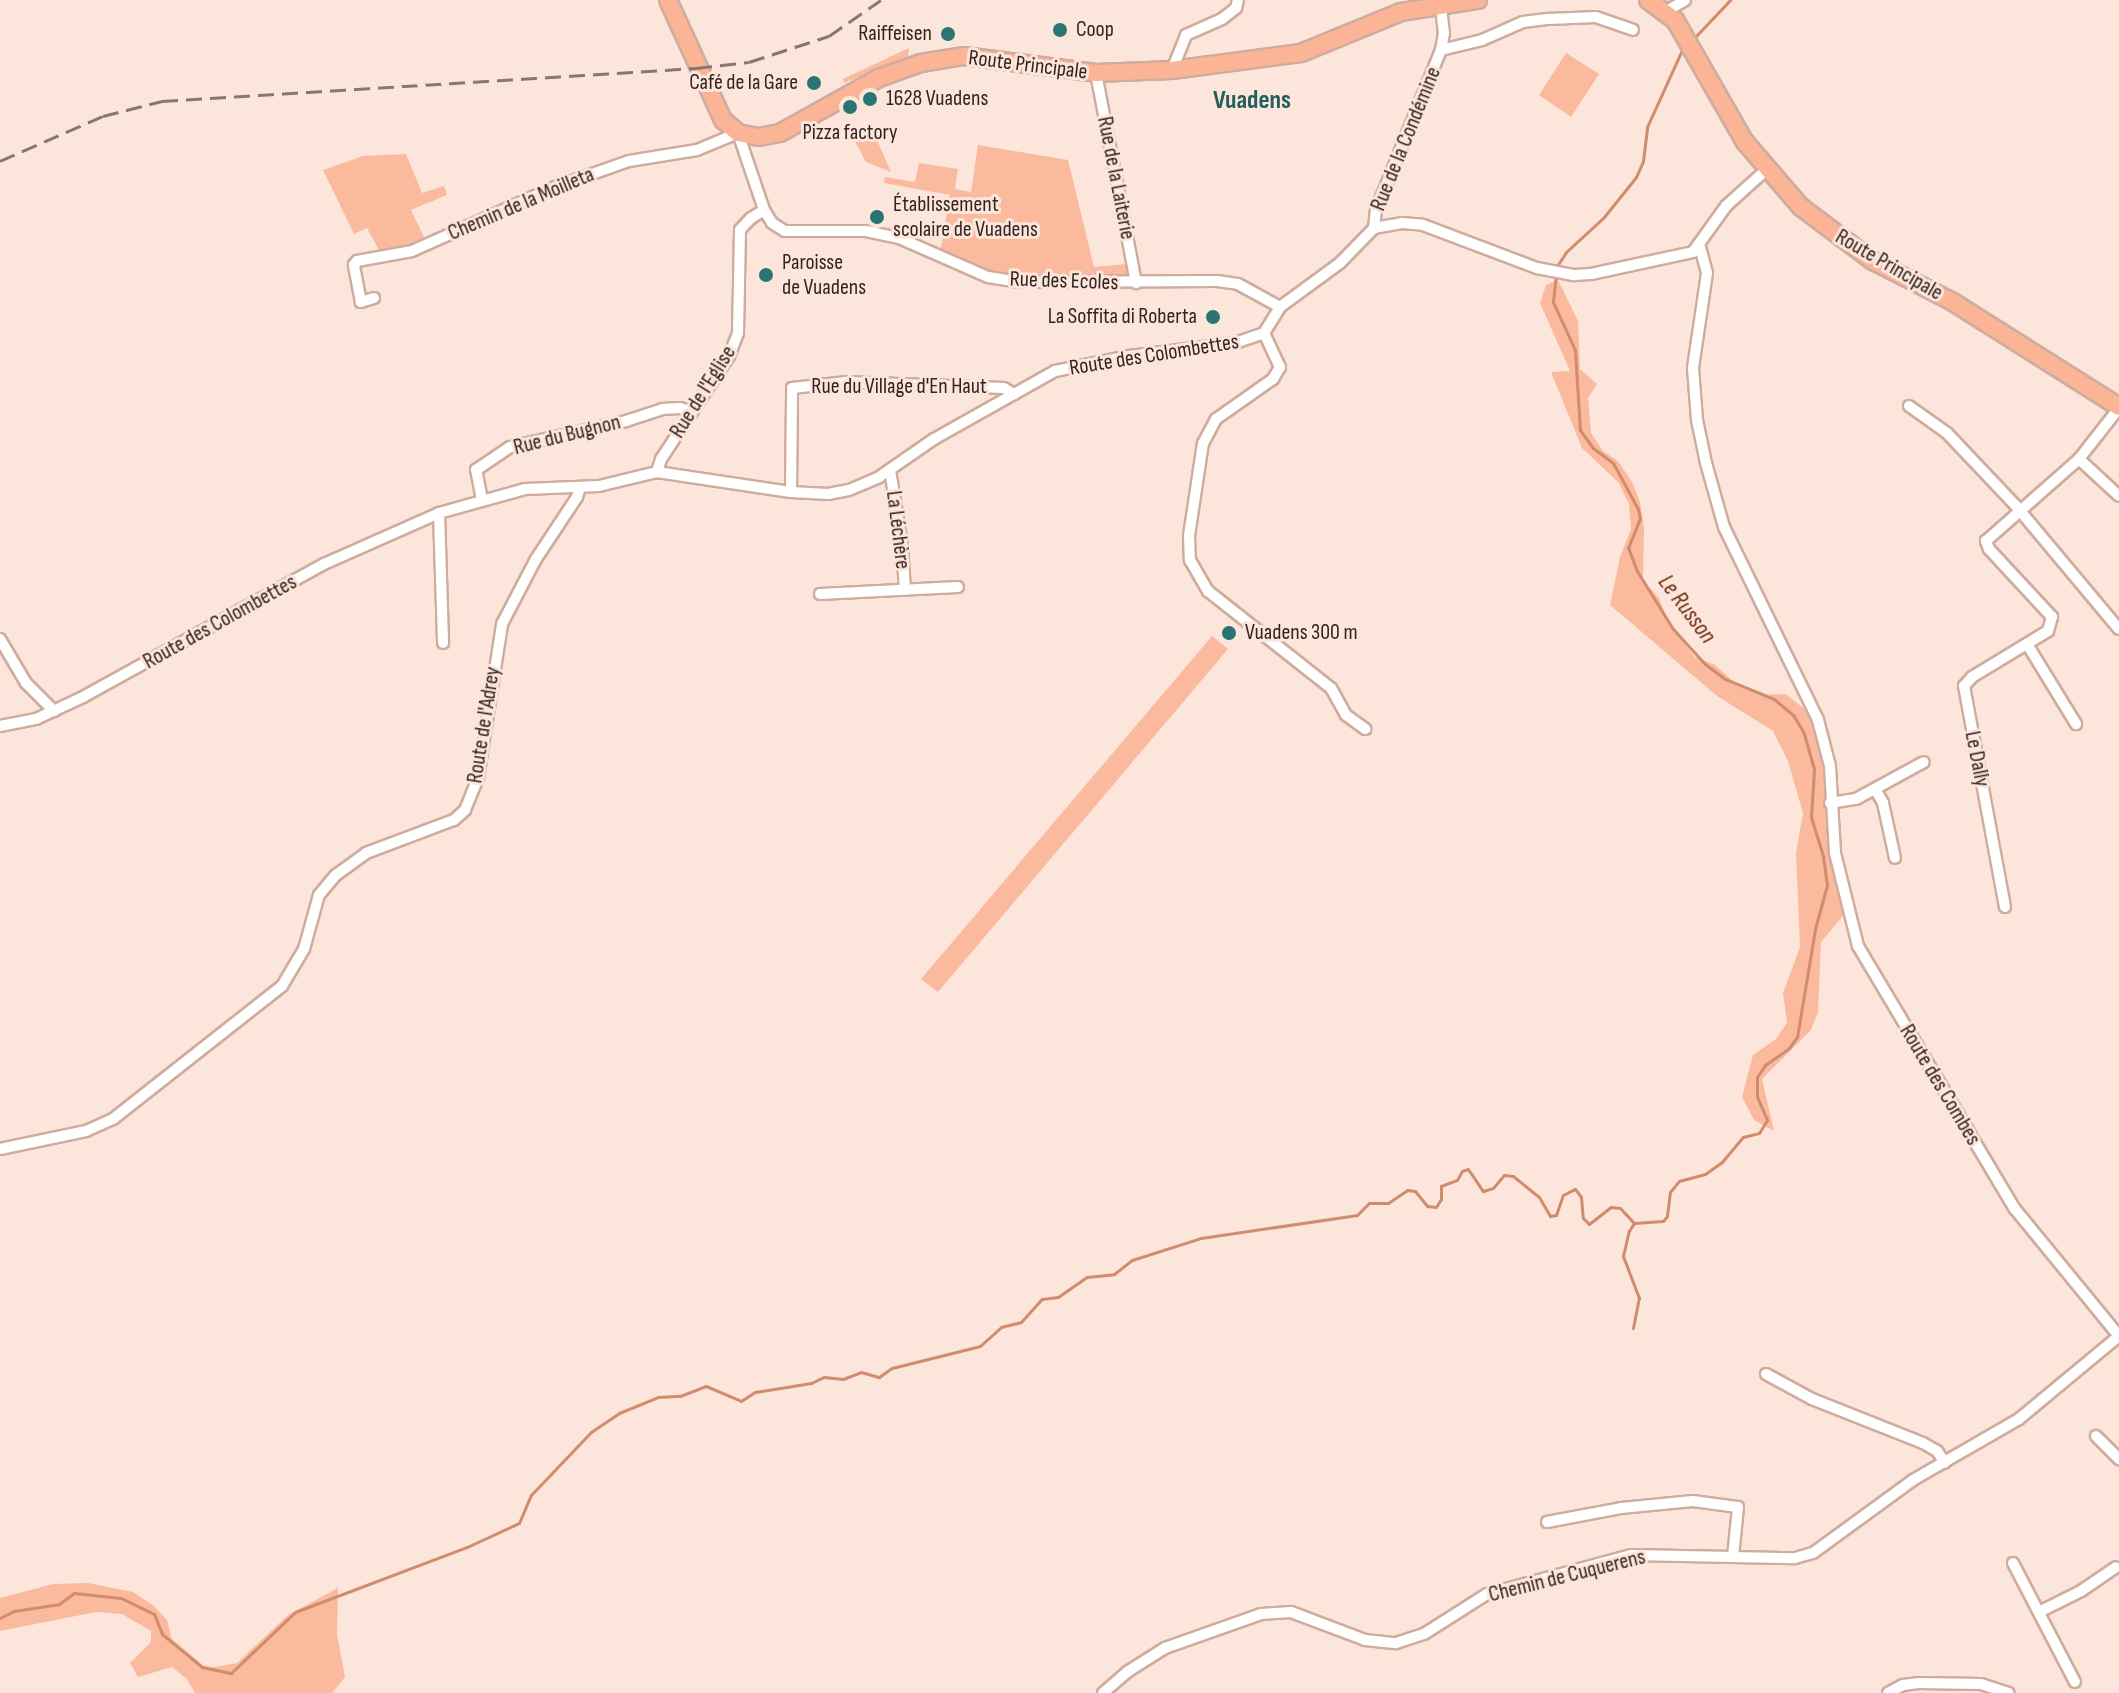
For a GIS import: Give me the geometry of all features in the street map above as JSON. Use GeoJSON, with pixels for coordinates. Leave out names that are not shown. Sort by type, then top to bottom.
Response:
{"type":"FeatureCollection","features":[{"type":"Feature","properties":{"kind":"main road"},"geometry":{"type":"LineString","coordinates":[[668,0],[723,120],[738,133]]}},
{"type":"Feature","properties":{"kind":"main road","name":"Route Principale"},"geometry":{"type":"LineString","coordinates":[[738,133],[759,137],[780,133],[888,74],[946,58],[981,57],[1096,73],[1172,70],[1301,53],[1380,19],[1440,2],[1478,0]]}},
{"type":"Feature","properties":{"kind":"main road","name":"Route Principale"},"geometry":{"type":"LineString","coordinates":[[1648,0],[1667,11],[1745,142],[1766,170],[1832,234],[1873,261],[1953,302],[2119,407]]}},
{"type":"Feature","properties":{"kind":"street"},"geometry":{"type":"LineString","coordinates":[[1172,70],[1186,35],[1222,19],[1236,8],[1238,0]]}},
{"type":"Feature","properties":{"kind":"street"},"geometry":{"type":"LineString","coordinates":[[1667,11],[1685,0]]}},
{"type":"Feature","properties":{"kind":"street","name":"Rue de la Condémine"},"geometry":{"type":"LineString","coordinates":[[1374,228],[1376,210],[1441,50],[1444,33],[1440,2]]}},
{"type":"Feature","properties":{"kind":"street","name":"Rue de la Condémine"},"geometry":{"type":"LineString","coordinates":[[1441,50],[1482,40],[1523,22],[1549,19],[1596,17],[1633,30]]}},
{"type":"Feature","properties":{"kind":"street","name":"Rue de la Laiterie"},"geometry":{"type":"LineString","coordinates":[[1096,73],[1136,283]]}},
{"type":"Feature","properties":{"kind":"street"},"geometry":{"type":"LineString","coordinates":[[738,133],[764,210]]}},
{"type":"Feature","properties":{"kind":"street","name":"Chemin de la Moilleta"},"geometry":{"type":"LineString","coordinates":[[374,298],[361,302],[355,275],[357,261],[412,251],[555,187],[629,161],[697,150],[738,133]]}},
{"type":"Feature","properties":{"kind":"street"},"geometry":{"type":"LineString","coordinates":[[1374,228],[1402,223],[1440,229],[1549,272],[1591,274],[1679,258],[1700,247],[1726,206],[1766,170]]}},
{"type":"Feature","properties":{"kind":"street","name":"Rue des Ecoles"},"geometry":{"type":"LineString","coordinates":[[764,210],[772,223],[785,231],[866,231],[899,238],[988,277],[1020,282],[1217,281],[1238,284],[1280,307]]}},
{"type":"Feature","properties":{"kind":"street","name":"Rue de l'Eglise"},"geometry":{"type":"LineString","coordinates":[[657,472],[661,459],[735,343],[739,325],[740,230],[764,210]]}},
{"type":"Feature","properties":{"kind":"street","name":"Route des Colombettes"},"geometry":{"type":"LineString","coordinates":[[0,726],[21,724],[54,711],[345,553],[439,513],[482,500],[525,489],[580,487],[657,472],[791,492],[837,493],[863,485],[919,448],[990,411],[1055,371],[1235,343],[1264,333],[1280,307],[1340,263],[1374,228]]}},
{"type":"Feature","properties":{"kind":"street","name":"Route des Combes"},"geometry":{"type":"LineString","coordinates":[[1700,247],[1707,273],[1693,368],[1697,420],[1706,463],[1724,527],[1747,581],[1813,706],[1826,748],[1835,853],[1846,907],[1867,965],[2015,1209],[2118,1335]]}},
{"type":"Feature","properties":{"kind":"street"},"geometry":{"type":"LineString","coordinates":[[1264,333],[1280,367],[1273,379],[1216,419],[1203,443],[1189,536],[1190,560],[1208,591],[1331,688],[1346,715],[1365,729]]}},
{"type":"Feature","properties":{"kind":"street","name":"Rue du Village d'En Haut"},"geometry":{"type":"LineString","coordinates":[[791,492],[792,388],[847,382],[1004,388],[1014,394]]}},
{"type":"Feature","properties":{"kind":"street"},"geometry":{"type":"LineString","coordinates":[[1909,406],[1947,433],[2019,510],[2119,629]]}},
{"type":"Feature","properties":{"kind":"street","name":"Le Dally"},"geometry":{"type":"LineString","coordinates":[[2005,907],[1963,690],[1972,677],[2050,628],[2050,612],[1989,549],[1986,541],[2079,459],[2119,407]]}},
{"type":"Feature","properties":{"kind":"street","name":"Rue du Bugnon"},"geometry":{"type":"LineString","coordinates":[[482,500],[476,470],[510,447],[626,421],[662,409],[680,408],[692,412]]}},
{"type":"Feature","properties":{"kind":"street"},"geometry":{"type":"LineString","coordinates":[[2079,459],[2119,496]]}},
{"type":"Feature","properties":{"kind":"street","name":"La Léchère"},"geometry":{"type":"LineString","coordinates":[[890,470],[902,544],[905,590]]}},
{"type":"Feature","properties":{"kind":"street","name":"Route de l'Adrey"},"geometry":{"type":"LineString","coordinates":[[0,1149],[86,1131],[113,1119],[282,986],[304,949],[319,895],[336,875],[366,853],[454,820],[465,810],[478,778],[502,624],[536,559],[577,497],[580,487]]}},
{"type":"Feature","properties":{"kind":"street"},"geometry":{"type":"LineString","coordinates":[[439,513],[443,643]]}},
{"type":"Feature","properties":{"kind":"street","name":"La Léchère"},"geometry":{"type":"LineString","coordinates":[[820,594],[958,587]]}},
{"type":"Feature","properties":{"kind":"street"},"geometry":{"type":"LineString","coordinates":[[0,639],[26,683],[54,711]]}},
{"type":"Feature","properties":{"kind":"street"},"geometry":{"type":"LineString","coordinates":[[2027,644],[2076,724]]}},
{"type":"Feature","properties":{"kind":"street"},"geometry":{"type":"LineString","coordinates":[[1830,803],[1847,802],[1924,762]]}},
{"type":"Feature","properties":{"kind":"street"},"geometry":{"type":"LineString","coordinates":[[1875,789],[1883,803],[1895,858]]}},
{"type":"Feature","properties":{"kind":"street","name":"Chemin de Cuquerens"},"geometry":{"type":"LineString","coordinates":[[1103,1693],[1158,1652],[1247,1616],[1291,1612],[1365,1640],[1396,1643],[1424,1634],[1487,1594],[1632,1555],[1795,1558],[1813,1553],[1913,1480],[2019,1419],[2118,1335]]}},
{"type":"Feature","properties":{"kind":"street"},"geometry":{"type":"LineString","coordinates":[[1766,1374],[1812,1399],[1923,1443],[1937,1451],[1945,1463]]}},
{"type":"Feature","properties":{"kind":"street"},"geometry":{"type":"LineString","coordinates":[[2096,1436],[2119,1459]]}},
{"type":"Feature","properties":{"kind":"street"},"geometry":{"type":"LineString","coordinates":[[1547,1522],[1621,1508],[1693,1501],[1738,1507],[1733,1557]]}},
{"type":"Feature","properties":{"kind":"street"},"geometry":{"type":"LineString","coordinates":[[2013,1563],[2075,1682]]}},
{"type":"Feature","properties":{"kind":"street"},"geometry":{"type":"LineString","coordinates":[[2039,1612],[2081,1591],[2118,1567]]}},
{"type":"Feature","properties":{"kind":"street"},"geometry":{"type":"LineString","coordinates":[[1888,1693],[1903,1685],[1919,1683],[1981,1684],[2009,1693]]}},
{"type":"Feature","properties":{"kind":"shaded area"},"geometry":{"type":"Polygon","coordinates":[[[909,48],[908,57],[844,83],[843,79],[909,48]]]}},
{"type":"Feature","properties":{"kind":"shaded area"},"geometry":{"type":"Polygon","coordinates":[[[1566,53],[1599,74],[1571,117],[1539,95],[1566,53]]]}},
{"type":"Feature","properties":{"kind":"shaded area"},"geometry":{"type":"Polygon","coordinates":[[[873,131],[891,172],[866,162],[854,140],[873,131]]]}},
{"type":"Feature","properties":{"kind":"shaded area"},"geometry":{"type":"Polygon","coordinates":[[[978,145],[1068,160],[1094,267],[1128,264],[1129,279],[1000,276],[940,253],[950,195],[884,183],[885,177],[915,182],[919,163],[958,169],[955,189],[971,192],[978,145]]]}},
{"type":"Feature","properties":{"kind":"shaded area"},"geometry":{"type":"Polygon","coordinates":[[[406,154],[422,193],[444,186],[447,195],[411,210],[426,241],[381,254],[367,228],[354,234],[323,170],[363,156],[406,154]]]}},
{"type":"Feature","properties":{"kind":"shaded area"},"geometry":{"type":"Polygon","coordinates":[[[1558,280],[1578,321],[1580,369],[1597,384],[1588,398],[1591,433],[1603,451],[1618,461],[1632,482],[1640,502],[1644,529],[1643,581],[1659,598],[1670,626],[1695,657],[1715,665],[1738,686],[1764,695],[1786,694],[1814,717],[1828,765],[1843,916],[1821,942],[1818,1012],[1811,1030],[1762,1079],[1774,1131],[1754,1120],[1742,1097],[1753,1055],[1776,1039],[1787,1023],[1783,993],[1800,947],[1796,853],[1803,813],[1788,761],[1773,731],[1717,696],[1610,605],[1620,557],[1631,529],[1629,504],[1619,483],[1582,448],[1551,372],[1570,371],[1540,303],[1546,285],[1558,280]]]}},
{"type":"Feature","properties":{"kind":"shaded area"},"geometry":{"type":"Polygon","coordinates":[[[1212,636],[1228,649],[938,992],[921,979],[1212,636]]]}},
{"type":"Feature","properties":{"kind":"shaded area"},"geometry":{"type":"Polygon","coordinates":[[[88,1583],[133,1592],[154,1606],[167,1620],[172,1639],[204,1666],[215,1667],[237,1663],[288,1615],[338,1588],[337,1634],[345,1677],[332,1693],[195,1693],[187,1679],[172,1667],[138,1677],[130,1663],[151,1642],[151,1631],[122,1614],[96,1612],[0,1631],[0,1598],[53,1584],[88,1583]]]}},
{"type":"Feature","properties":{"kind":"waterway","name":"Le Russon"},"geometry":{"type":"LineString","coordinates":[[1696,36],[1730,0]]}},
{"type":"Feature","properties":{"kind":"waterway","name":"Le Russon"},"geometry":{"type":"LineString","coordinates":[[1633,1328],[1639,1298],[1623,1256],[1629,1231],[1634,1223],[1663,1221],[1667,1216],[1670,1192],[1679,1181],[1705,1174],[1721,1163],[1743,1137],[1759,1133],[1767,1120],[1757,1096],[1757,1077],[1765,1065],[1789,1048],[1797,1037],[1815,929],[1827,885],[1823,856],[1811,817],[1814,769],[1804,733],[1793,715],[1774,699],[1725,679],[1705,664],[1673,629],[1637,571],[1628,548],[1640,518],[1638,509],[1613,463],[1593,448],[1580,430],[1575,350],[1553,302],[1557,266],[1566,252],[1604,217],[1636,177],[1643,161],[1647,127],[1682,50]]}},
{"type":"Feature","properties":{"kind":"waterway"},"geometry":{"type":"LineString","coordinates":[[0,1618],[14,1611],[59,1604],[74,1593],[121,1598],[154,1614],[162,1634],[202,1667],[231,1673],[295,1612],[467,1547],[519,1523],[531,1495],[591,1432],[619,1413],[658,1397],[680,1396],[706,1386],[741,1401],[755,1392],[811,1383],[824,1377],[843,1379],[861,1372],[879,1377],[892,1368],[980,1346],[1001,1327],[1021,1322],[1042,1299],[1058,1297],[1087,1277],[1114,1274],[1132,1260],[1201,1238],[1357,1215],[1369,1203],[1388,1203],[1407,1190],[1415,1191],[1427,1206],[1436,1207],[1441,1199],[1441,1186],[1457,1180],[1462,1171],[1468,1169],[1483,1191],[1493,1188],[1504,1175],[1513,1176],[1539,1197],[1550,1216],[1556,1215],[1563,1195],[1575,1189],[1581,1197],[1583,1218],[1589,1224],[1611,1207],[1620,1208],[1634,1223]]}},
{"type":"Feature","properties":{"kind":"railway"},"geometry":{"type":"LineString","coordinates":[[0,161],[103,116],[162,101],[696,68],[749,62],[829,36],[881,0]]}},
{"type":"Feature","properties":{"kind":"place","name":"Coop"},"geometry":{"type":"Point","coordinates":[1060,30]}},
{"type":"Feature","properties":{"kind":"place","name":"Raiffeisen"},"geometry":{"type":"Point","coordinates":[948,34]}},
{"type":"Feature","properties":{"kind":"place","name":"Café de la Gare"},"geometry":{"type":"Point","coordinates":[814,83]}},
{"type":"Feature","properties":{"kind":"place","name":"1628 Vuadens"},"geometry":{"type":"Point","coordinates":[870,99]}},
{"type":"Feature","properties":{"kind":"place","name":"Pizza factory"},"geometry":{"type":"Point","coordinates":[850,107]}},
{"type":"Feature","properties":{"kind":"place","name":"Établissement scolaire de Vuadens"},"geometry":{"type":"Point","coordinates":[877,217]}},
{"type":"Feature","properties":{"kind":"place","name":"Paroisse de Vuadens"},"geometry":{"type":"Point","coordinates":[766,275]}},
{"type":"Feature","properties":{"kind":"place","name":"La Soffita di Roberta"},"geometry":{"type":"Point","coordinates":[1213,317]}},
{"type":"Feature","properties":{"kind":"place","name":"Vuadens 300 m"},"geometry":{"type":"Point","coordinates":[1229,633]}},
{"type":"Feature","properties":{"kind":"district","name":"Vuadens"},"geometry":{"type":"Point","coordinates":[1252,101]}}]}
